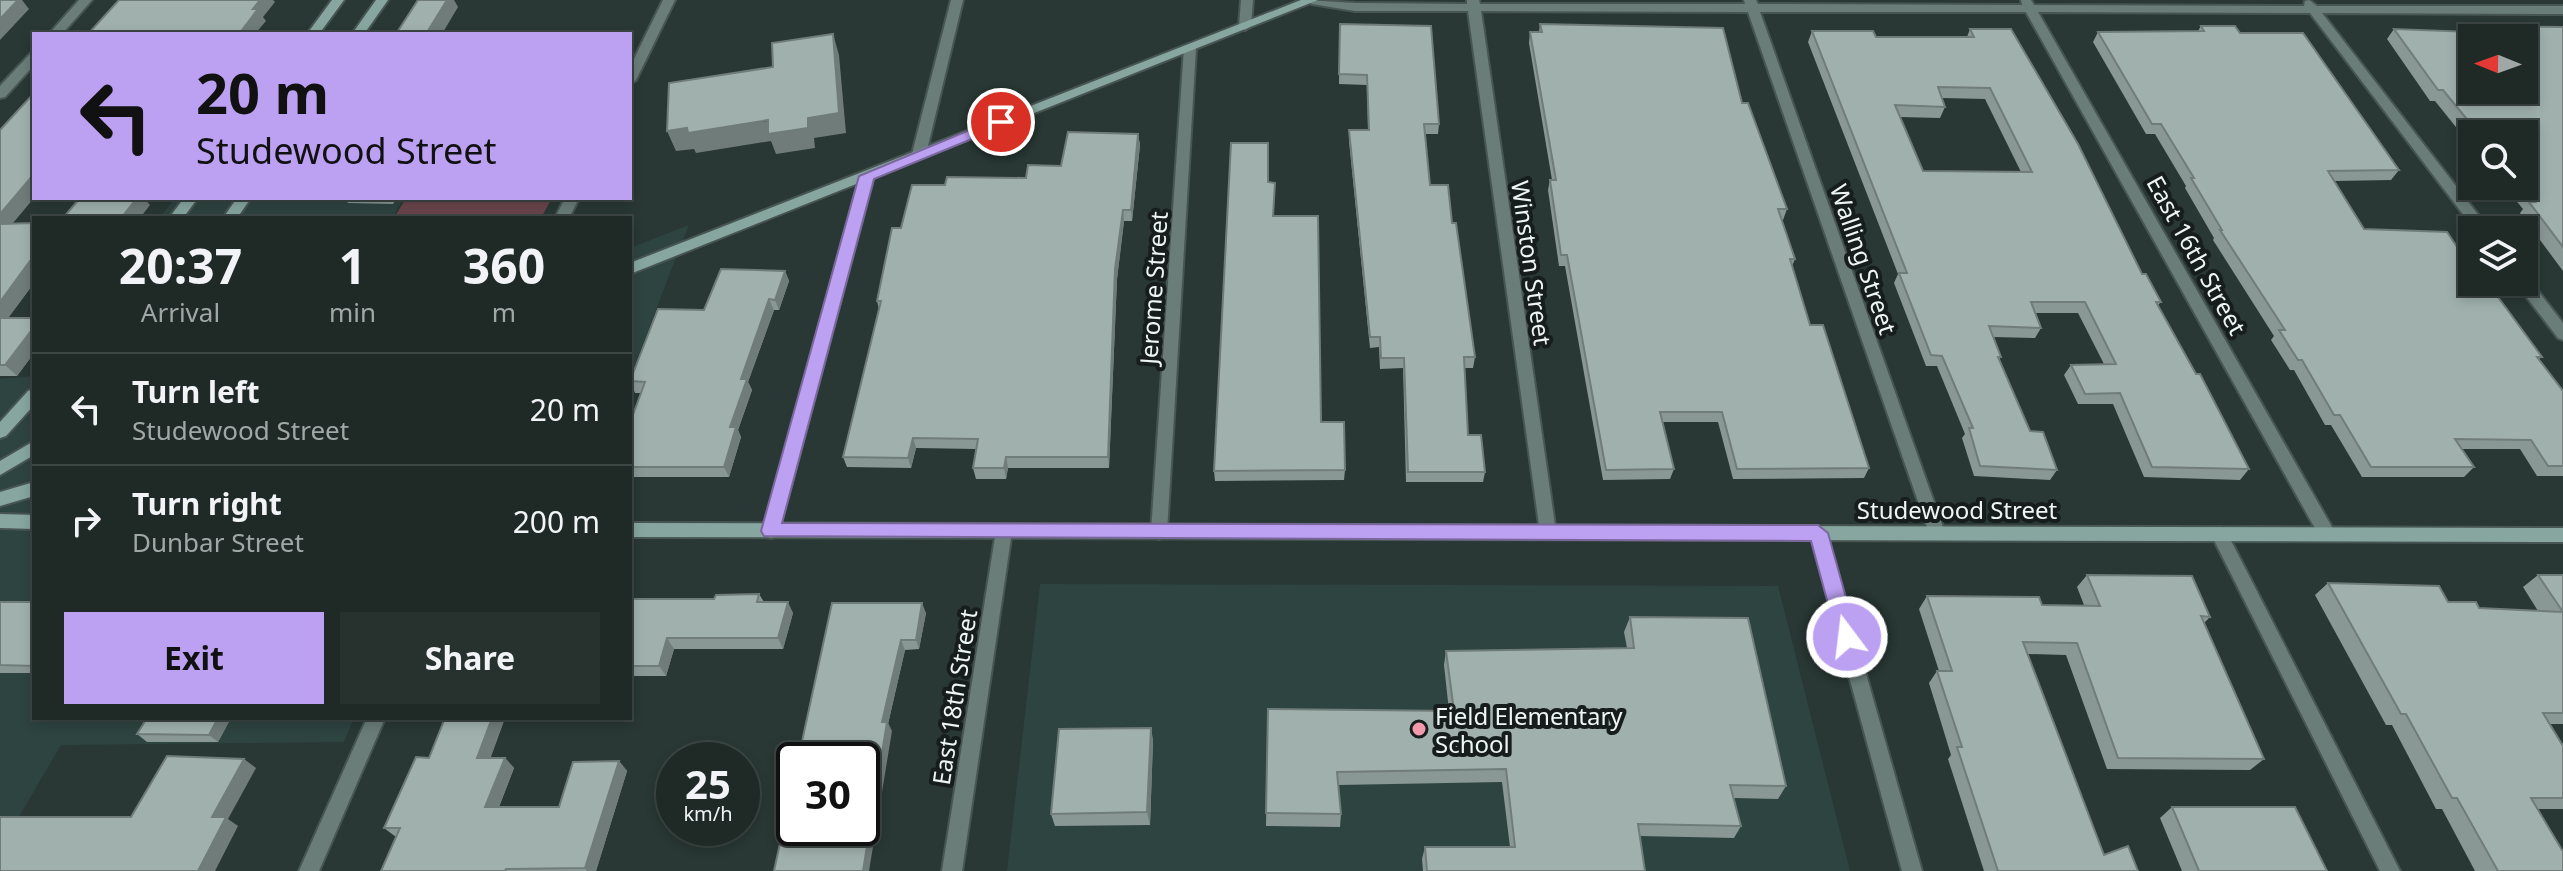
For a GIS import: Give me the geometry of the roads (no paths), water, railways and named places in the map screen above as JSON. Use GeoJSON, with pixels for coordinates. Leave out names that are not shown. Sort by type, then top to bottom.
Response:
{"type":"FeatureCollection","features":[{"type":"Feature","properties":{"kind":"main road"},"geometry":{"type":"LineString","coordinates":[[314,32],[338,0]]}},
{"type":"Feature","properties":{"kind":"main road"},"geometry":{"type":"LineString","coordinates":[[359,32],[382,0]]}},
{"type":"Feature","properties":{"kind":"main road"},"geometry":{"type":"LineString","coordinates":[[632,268],[1312,0]]}},
{"type":"Feature","properties":{"kind":"main road"},"geometry":{"type":"LineString","coordinates":[[0,432],[32,397]]}},
{"type":"Feature","properties":{"kind":"main road"},"geometry":{"type":"LineString","coordinates":[[0,469],[32,448]]}},
{"type":"Feature","properties":{"kind":"main road"},"geometry":{"type":"LineString","coordinates":[[0,499],[32,490]]}},
{"type":"Feature","properties":{"kind":"main road"},"geometry":{"type":"LineString","coordinates":[[0,521],[32,522]]}},
{"type":"Feature","properties":{"kind":"main road","name":"Studewood Street"},"geometry":{"type":"LineString","coordinates":[[632,530],[2563,535]]}},
{"type":"Feature","properties":{"kind":"street"},"geometry":{"type":"LineString","coordinates":[[57,32],[86,0]]}},
{"type":"Feature","properties":{"kind":"street"},"geometry":{"type":"LineString","coordinates":[[632,76],[669,0]]}},
{"type":"Feature","properties":{"kind":"street"},"geometry":{"type":"LineString","coordinates":[[919,154],[957,0]]}},
{"type":"Feature","properties":{"kind":"street"},"geometry":{"type":"LineString","coordinates":[[1245,26],[1247,0]]}},
{"type":"Feature","properties":{"kind":"street"},"geometry":{"type":"LineString","coordinates":[[1312,0],[1355,7],[1474,3],[2309,4],[2563,10]]}},
{"type":"Feature","properties":{"kind":"street","name":"Winston Street"},"geometry":{"type":"LineString","coordinates":[[1474,3],[1548,532]]}},
{"type":"Feature","properties":{"kind":"street","name":"Walling Street"},"geometry":{"type":"LineString","coordinates":[[1751,4],[1937,533]]}},
{"type":"Feature","properties":{"kind":"street"},"geometry":{"type":"LineString","coordinates":[[2309,4],[2472,216]]}},
{"type":"Feature","properties":{"kind":"street","name":"East 16th Street"},"geometry":{"type":"LineString","coordinates":[[2028,5],[2327,534]]}},
{"type":"Feature","properties":{"kind":"street","name":"Jerome Street"},"geometry":{"type":"LineString","coordinates":[[1159,532],[1190,48]]}},
{"type":"Feature","properties":{"kind":"street"},"geometry":{"type":"LineString","coordinates":[[0,94],[32,59]]}},
{"type":"Feature","properties":{"kind":"street"},"geometry":{"type":"LineString","coordinates":[[771,531],[867,176]]}},
{"type":"Feature","properties":{"kind":"street"},"geometry":{"type":"LineString","coordinates":[[2534,296],[2563,334]]}},
{"type":"Feature","properties":{"kind":"street","name":"East 18th Street"},"geometry":{"type":"LineString","coordinates":[[952,871],[1004,531]]}},
{"type":"Feature","properties":{"kind":"street"},"geometry":{"type":"LineString","coordinates":[[1818,533],[1912,871]]}},
{"type":"Feature","properties":{"kind":"street"},"geometry":{"type":"LineString","coordinates":[[2219,534],[2390,871]]}},
{"type":"Feature","properties":{"kind":"street"},"geometry":{"type":"LineString","coordinates":[[309,871],[375,720]]}},
{"type":"Feature","properties":{"kind":"place","name":"Field Elementary School"},"geometry":{"type":"Point","coordinates":[1419,729]}}]}
